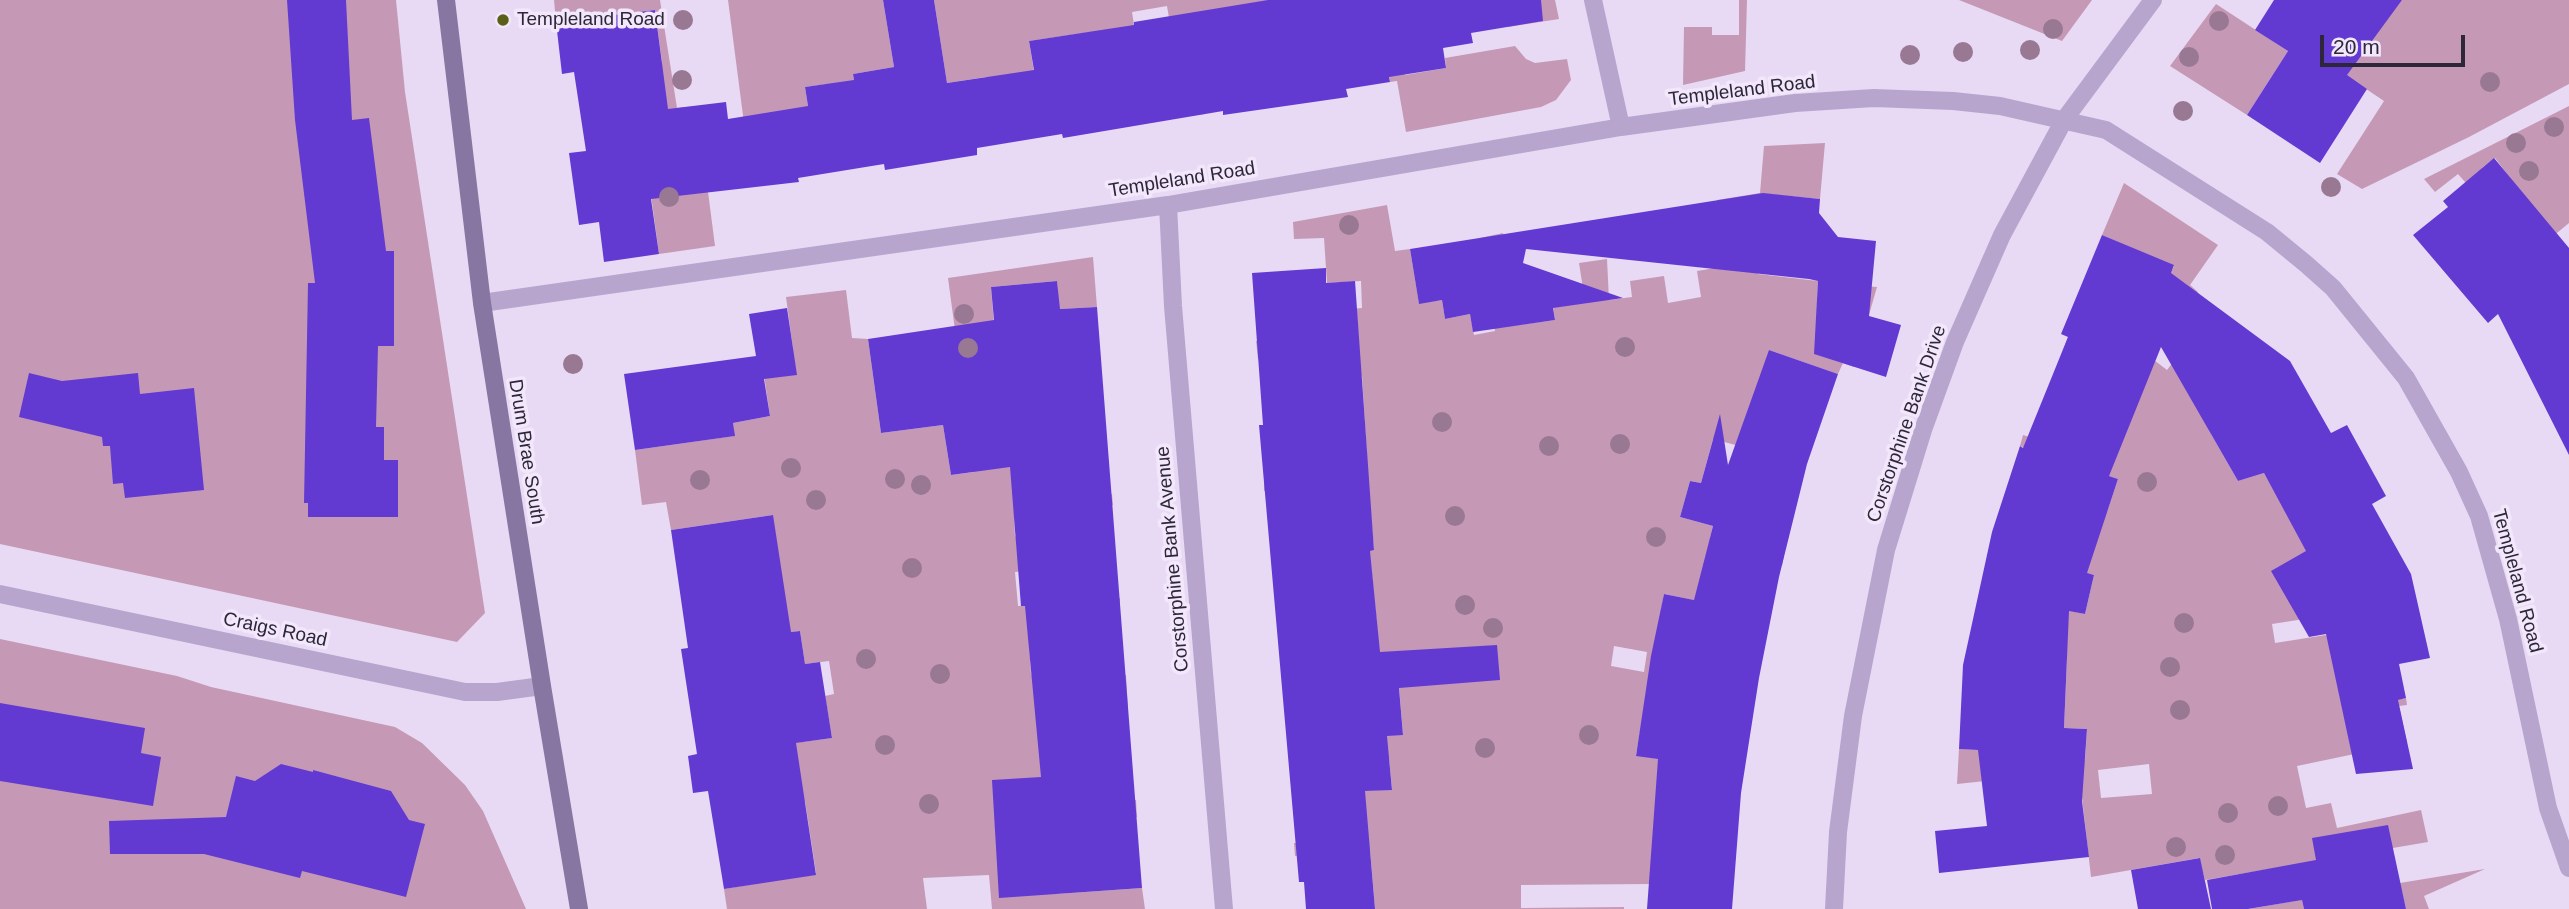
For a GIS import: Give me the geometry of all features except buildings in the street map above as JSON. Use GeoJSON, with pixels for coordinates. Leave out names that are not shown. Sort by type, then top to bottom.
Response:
{"type":"FeatureCollection","features":[{"type":"Feature","properties":{"kind":"main road","name":"Drum Brae South"},"geometry":{"type":"LineString","coordinates":[[446,0],[482,303],[579,909]]}},
{"type":"Feature","properties":{"kind":"street"},"geometry":{"type":"LineString","coordinates":[[1593,0],[1621,127]]}},
{"type":"Feature","properties":{"kind":"street","name":"Corstorphine Bank Drive"},"geometry":{"type":"LineString","coordinates":[[1834,909],[1838,832],[1853,716],[1886,550],[1923,430],[1955,342],[2002,235],[2064,120],[2153,0]]}},
{"type":"Feature","properties":{"kind":"street","name":"Templeland Road"},"geometry":{"type":"LineString","coordinates":[[482,303],[1168,205],[1621,127],[1795,103],[1874,98],[1953,101],[2000,106],[2106,130],[2267,232],[2333,288],[2406,378],[2453,461],[2479,516],[2508,619],[2548,808],[2569,868]]}},
{"type":"Feature","properties":{"kind":"street","name":"Corstorphine Bank Avenue"},"geometry":{"type":"LineString","coordinates":[[1168,205],[1173,306],[1224,909]]}},
{"type":"Feature","properties":{"kind":"street","name":"Craigs Road"},"geometry":{"type":"LineString","coordinates":[[0,594],[465,692],[497,692],[542,686]]}},
{"type":"Feature","properties":{"kind":"shaded area"},"geometry":{"type":"Polygon","coordinates":[[[0,0],[396,0],[405,92],[485,613],[457,642],[0,544],[0,0]]]}},
{"type":"Feature","properties":{"kind":"shaded area"},"geometry":{"type":"Polygon","coordinates":[[[554,0],[660,0],[677,108],[697,106],[715,246],[659,254],[644,144],[662,62],[655,10],[556,22],[554,0]]]}},
{"type":"Feature","properties":{"kind":"shaded area"},"geometry":{"type":"Polygon","coordinates":[[[728,0],[883,0],[894,67],[853,74],[857,99],[828,84],[805,87],[808,106],[752,185],[728,0]]]}},
{"type":"Feature","properties":{"kind":"shaded area"},"geometry":{"type":"Polygon","coordinates":[[[934,0],[1284,0],[1205,114],[1198,115],[1191,69],[1178,71],[1167,6],[1132,12],[1136,37],[1091,32],[1029,41],[1036,84],[986,77],[947,83],[934,0]]]}},
{"type":"Feature","properties":{"kind":"shaded area"},"geometry":{"type":"Polygon","coordinates":[[[1503,0],[1555,0],[1559,19],[1508,27],[1503,0]]]}},
{"type":"Feature","properties":{"kind":"shaded area"},"geometry":{"type":"Polygon","coordinates":[[[1739,0],[1747,0],[1745,71],[1683,85],[1684,27],[1712,27],[1712,35],[1739,35],[1739,0]]]}},
{"type":"Feature","properties":{"kind":"shaded area"},"geometry":{"type":"Polygon","coordinates":[[[1959,0],[2092,0],[2062,41],[1959,0]]]}},
{"type":"Feature","properties":{"kind":"shaded area"},"geometry":{"type":"Polygon","coordinates":[[[2402,0],[2569,0],[2569,84],[2362,189],[2337,174],[2384,101],[2317,56],[2402,0]]]}},
{"type":"Feature","properties":{"kind":"shaded area"},"geometry":{"type":"Polygon","coordinates":[[[2216,4],[2288,51],[2247,115],[2170,66],[2216,4]]]}},
{"type":"Feature","properties":{"kind":"shaded area"},"geometry":{"type":"Polygon","coordinates":[[[1380,23],[1400,45],[1405,75],[1446,68],[1445,58],[1515,46],[1526,59],[1535,63],[1567,59],[1571,80],[1556,100],[1541,107],[1406,132],[1397,81],[1390,82],[1380,23]]]}},
{"type":"Feature","properties":{"kind":"shaded area"},"geometry":{"type":"Polygon","coordinates":[[[2569,106],[2569,223],[2528,257],[2483,203],[2511,179],[2495,158],[2483,167],[2471,189],[2458,174],[2435,192],[2424,179],[2569,106]]]}},
{"type":"Feature","properties":{"kind":"shaded area"},"geometry":{"type":"Polygon","coordinates":[[[1825,143],[1820,199],[1766,194],[1758,274],[1818,281],[1817,304],[1854,285],[1877,287],[1854,367],[1843,363],[1838,374],[1769,350],[1807,464],[1713,439],[1701,483],[1690,481],[1680,517],[1713,526],[1710,538],[1784,556],[1782,566],[1741,556],[1698,601],[1664,594],[1636,755],[1672,761],[1650,884],[1521,885],[1521,908],[1624,909],[1375,909],[1370,850],[1295,856],[1294,843],[1299,843],[1363,791],[1392,789],[1389,758],[1369,759],[1294,744],[1403,734],[1399,687],[1286,660],[1377,626],[1370,555],[1309,561],[1277,559],[1374,550],[1368,482],[1264,491],[1264,475],[1367,457],[1362,376],[1308,352],[1258,359],[1256,341],[1317,336],[1315,312],[1362,308],[1361,281],[1327,283],[1324,238],[1294,239],[1293,222],[1387,205],[1395,251],[1410,249],[1419,303],[1442,300],[1445,319],[1470,314],[1474,335],[1495,331],[1480,238],[1503,233],[1518,325],[1555,320],[1552,300],[1584,295],[1579,263],[1607,259],[1609,300],[1632,297],[1630,281],[1664,276],[1668,303],[1701,297],[1697,271],[1727,266],[1717,200],[1760,193],[1764,146],[1825,143]],[[1614,646],[1611,666],[1644,672],[1647,652],[1614,646]]]}},
{"type":"Feature","properties":{"kind":"shaded area"},"geometry":{"type":"Polygon","coordinates":[[[2124,183],[2218,245],[2190,285],[2198,292],[2150,357],[2167,370],[2180,353],[2210,432],[2238,481],[2264,473],[2308,550],[2304,619],[2272,624],[2275,643],[2326,635],[2376,704],[2406,698],[2407,705],[2399,706],[2407,743],[2297,766],[2306,808],[2331,803],[2337,828],[2421,810],[2428,842],[2205,880],[2199,858],[2091,877],[2079,771],[1957,784],[1959,749],[2030,752],[2085,760],[2087,729],[2064,728],[2067,659],[2023,656],[2035,603],[2085,614],[2094,575],[2053,566],[2107,512],[2118,479],[2020,446],[2023,435],[2081,452],[2063,350],[2068,337],[2165,286],[2174,266],[2102,235],[2124,183]],[[2149,764],[2098,770],[2101,798],[2152,794],[2149,764]]]}},
{"type":"Feature","properties":{"kind":"shaded area"},"geometry":{"type":"Polygon","coordinates":[[[1093,257],[1097,307],[1059,309],[1057,281],[991,287],[997,361],[1060,499],[1112,494],[1113,505],[1014,513],[1015,536],[1044,569],[1015,572],[1018,606],[1120,598],[1120,606],[1029,642],[1031,674],[1041,683],[1126,675],[1128,708],[1042,783],[1035,806],[1136,800],[1137,817],[1076,822],[1054,871],[1056,894],[1142,888],[1145,909],[992,909],[989,875],[923,878],[927,909],[727,909],[724,889],[816,873],[805,801],[712,815],[734,751],[832,738],[825,696],[834,694],[829,661],[805,664],[800,631],[774,634],[773,515],[671,530],[666,502],[642,505],[635,450],[734,436],[733,423],[770,416],[761,355],[793,349],[786,297],[846,290],[852,338],[868,339],[881,433],[943,425],[951,475],[974,472],[948,278],[1093,257]]]}},
{"type":"Feature","properties":{"kind":"shaded area"},"geometry":{"type":"Polygon","coordinates":[[[0,639],[177,676],[211,687],[395,727],[422,743],[465,785],[483,811],[526,909],[0,909],[0,639]]]}},
{"type":"Feature","properties":{"kind":"shaded area"},"geometry":{"type":"Polygon","coordinates":[[[2485,869],[2424,896],[2429,909],[2406,909],[2400,883],[2485,869]]]}},
{"type":"Feature","properties":{"kind":"shaded area"},"geometry":{"type":"Polygon","coordinates":[[[2302,899],[2304,909],[2249,909],[2300,900],[2302,899]]]}},
{"type":"Feature","properties":{"kind":"place","name":"Templeland Road"},"geometry":{"type":"Point","coordinates":[503,20]}}]}
